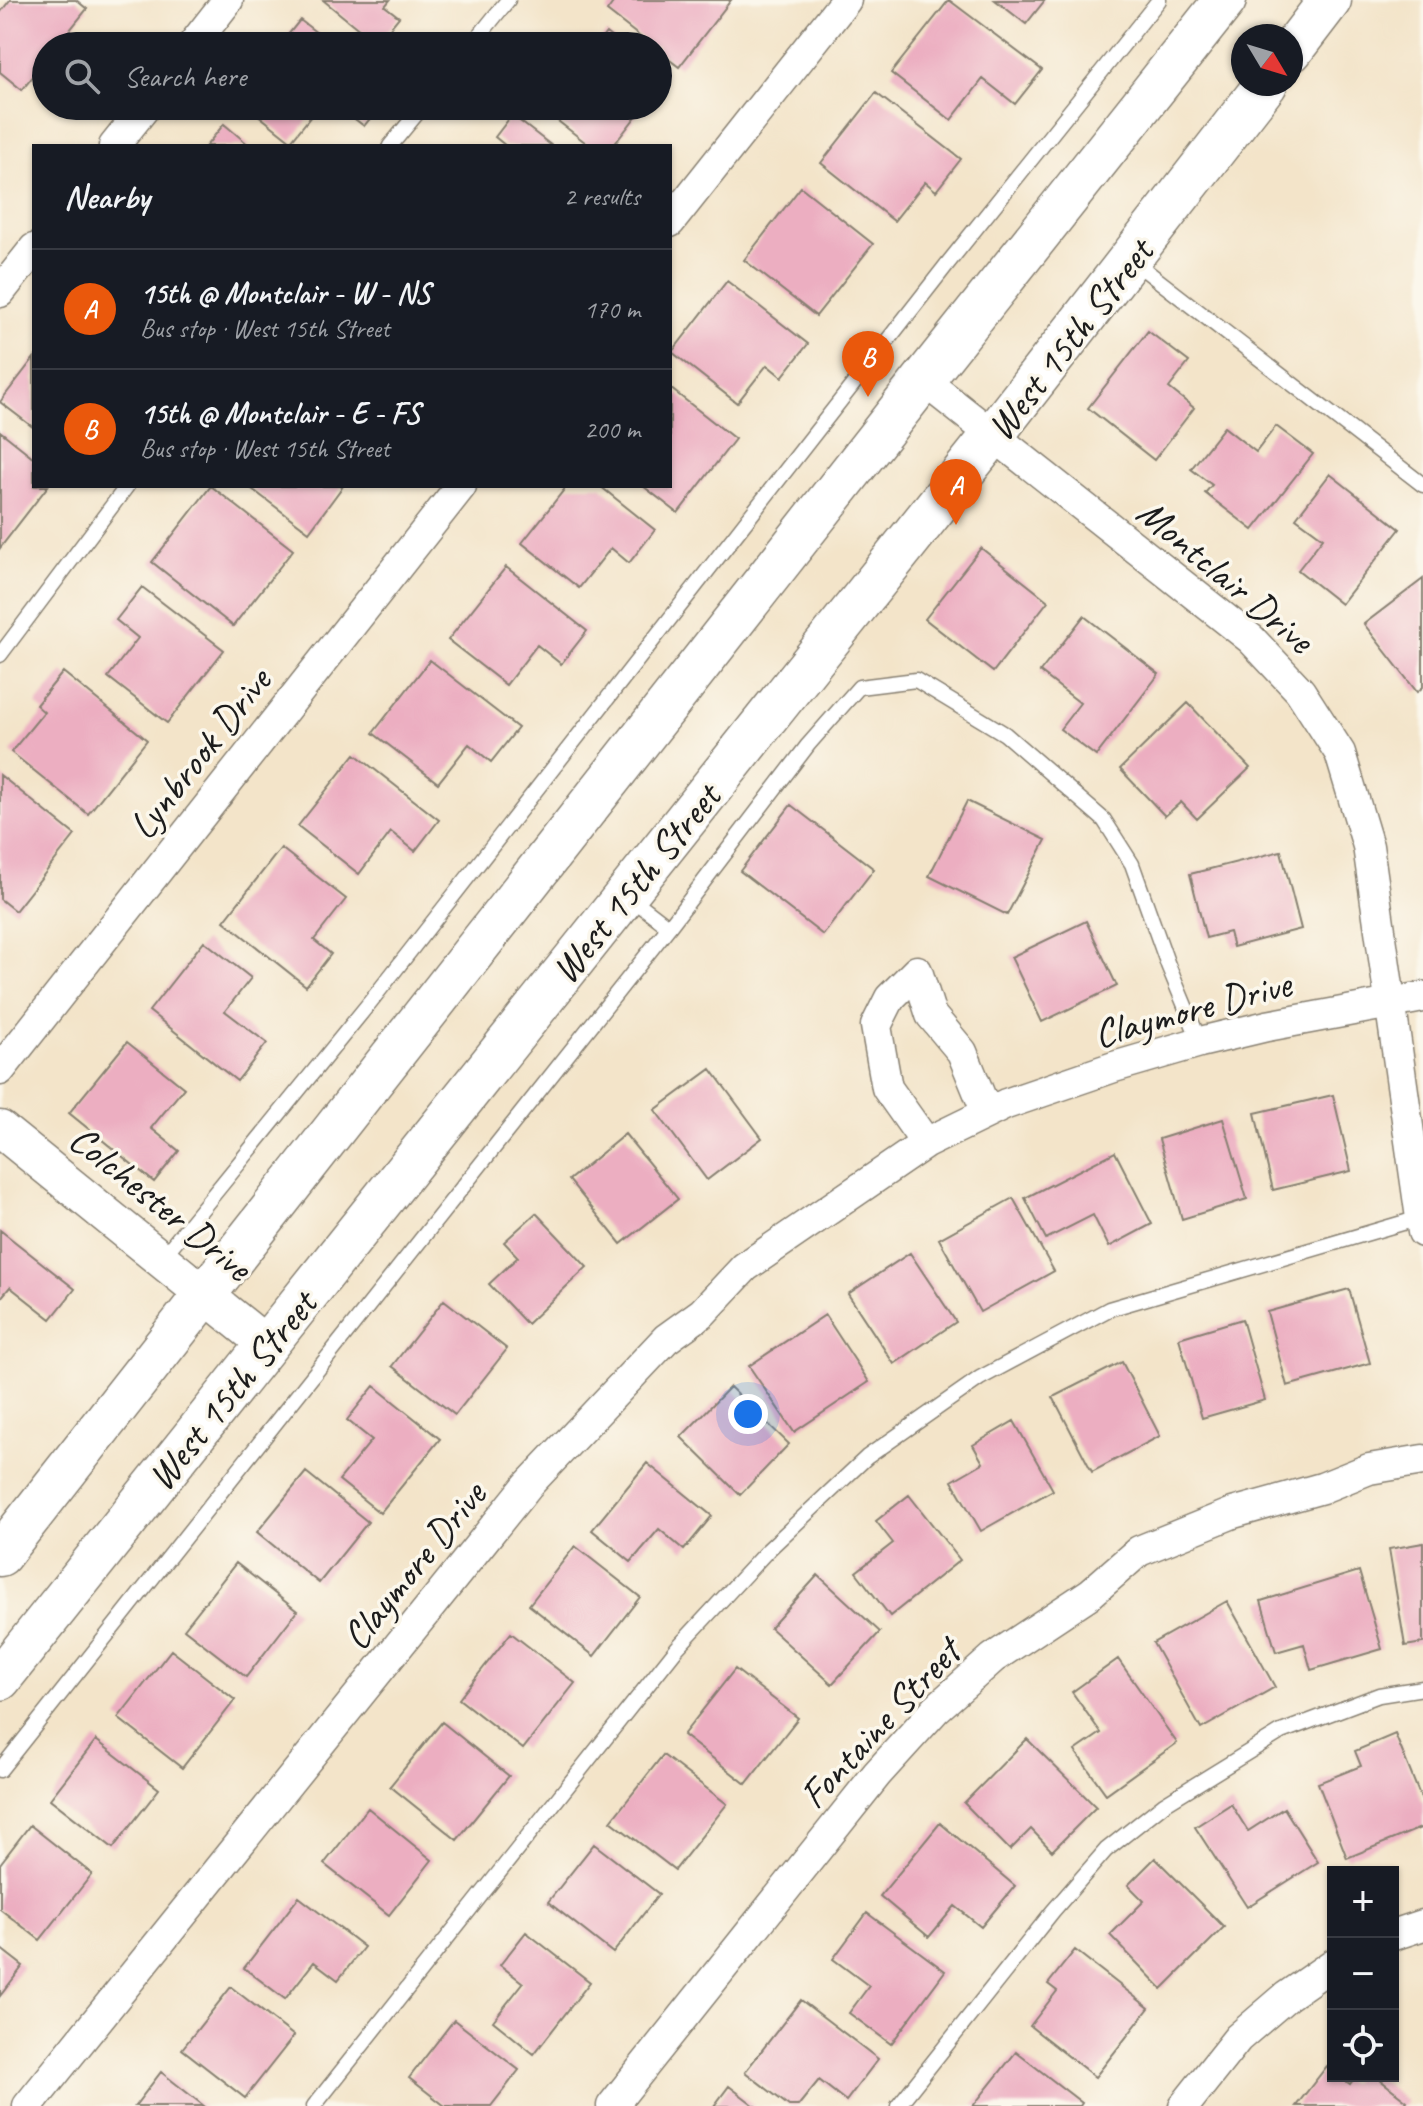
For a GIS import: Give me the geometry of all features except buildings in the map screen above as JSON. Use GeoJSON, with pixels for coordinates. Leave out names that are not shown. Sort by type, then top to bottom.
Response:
{"type":"FeatureCollection","features":[{"type":"Feature","properties":{"kind":"main road","name":"West 15th Street"},"geometry":{"type":"LineString","coordinates":[[0,1555],[1225,0]]}},
{"type":"Feature","properties":{"kind":"main road"},"geometry":{"type":"LineString","coordinates":[[1303,35],[1330,0]]}},
{"type":"Feature","properties":{"kind":"main road","name":"West 15th Street"},"geometry":{"type":"LineString","coordinates":[[0,1679],[992,436],[1257,96]]}},
{"type":"Feature","properties":{"kind":"street"},"geometry":{"type":"LineString","coordinates":[[203,32],[228,0]]}},
{"type":"Feature","properties":{"kind":"street"},"geometry":{"type":"LineString","coordinates":[[672,219],[846,0]]}},
{"type":"Feature","properties":{"kind":"street"},"geometry":{"type":"LineString","coordinates":[[116,144],[135,120]]}},
{"type":"Feature","properties":{"kind":"street"},"geometry":{"type":"LineString","coordinates":[[0,292],[32,252]]}},
{"type":"Feature","properties":{"kind":"street","name":"Montclair Drive"},"geometry":{"type":"LineString","coordinates":[[923,380],[1251,639],[1300,691],[1340,753],[1368,846],[1422,1222]]}},
{"type":"Feature","properties":{"kind":"street","name":"Lynbrook Drive"},"geometry":{"type":"LineString","coordinates":[[0,1070],[459,488]]}},
{"type":"Feature","properties":{"kind":"street"},"geometry":{"type":"LineString","coordinates":[[926,1143],[887,1088],[876,1026],[890,998],[917,971],[931,1015],[962,1052],[987,1113]]}},
{"type":"Feature","properties":{"kind":"street","name":"Claymore Drive"},"geometry":{"type":"LineString","coordinates":[[28,2106],[528,1485],[666,1339],[702,1313],[745,1267],[926,1143],[1006,1104],[1200,1042],[1267,1026],[1423,997]]}},
{"type":"Feature","properties":{"kind":"street","name":"Colchester Drive"},"geometry":{"type":"LineString","coordinates":[[0,1129],[267,1345]]}},
{"type":"Feature","properties":{"kind":"street","name":"Fontaine Street"},"geometry":{"type":"LineString","coordinates":[[612,2106],[877,1774],[936,1709],[993,1658],[1091,1593],[1139,1551],[1233,1513],[1322,1488],[1369,1469],[1423,1460]]}},
{"type":"Feature","properties":{"kind":"street"},"geometry":{"type":"LineString","coordinates":[[1399,1933],[1423,1925]]}},
{"type":"Feature","properties":{"kind":"street"},"geometry":{"type":"LineString","coordinates":[[1184,2106],[1238,2038],[1287,1996],[1327,1968]]}},
{"type":"Feature","properties":{"kind":"lane"},"geometry":{"type":"LineString","coordinates":[[482,32],[508,0]]}},
{"type":"Feature","properties":{"kind":"lane"},"geometry":{"type":"LineString","coordinates":[[161,1258],[371,1001],[948,263],[1159,0]]}},
{"type":"Feature","properties":{"kind":"lane"},"geometry":{"type":"LineString","coordinates":[[392,144],[411,120]]}},
{"type":"Feature","properties":{"kind":"lane"},"geometry":{"type":"LineString","coordinates":[[1131,260],[1423,485]]}},
{"type":"Feature","properties":{"kind":"lane"},"geometry":{"type":"LineString","coordinates":[[0,655],[125,488]]}},
{"type":"Feature","properties":{"kind":"lane"},"geometry":{"type":"LineString","coordinates":[[0,1770],[669,927],[808,745],[859,687],[916,680],[1005,734],[1104,820],[1132,864],[1168,965],[1200,1042]]}},
{"type":"Feature","properties":{"kind":"lane"},"geometry":{"type":"LineString","coordinates":[[626,895],[669,927]]}},
{"type":"Feature","properties":{"kind":"lane"},"geometry":{"type":"LineString","coordinates":[[314,2106],[677,1648],[768,1550],[867,1457],[980,1378],[1109,1309],[1422,1222]]}},
{"type":"Feature","properties":{"kind":"lane"},"geometry":{"type":"LineString","coordinates":[[898,2106],[1053,1911],[1106,1850],[1164,1804],[1281,1732],[1379,1695],[1423,1688]]}},
{"type":"Feature","properties":{"kind":"place","name":"15th @ Montclair - E - FS"},"geometry":{"type":"Point","coordinates":[868,397]}},
{"type":"Feature","properties":{"kind":"place","name":"15th @ Montclair - W - NS"},"geometry":{"type":"Point","coordinates":[956,525]}}]}
